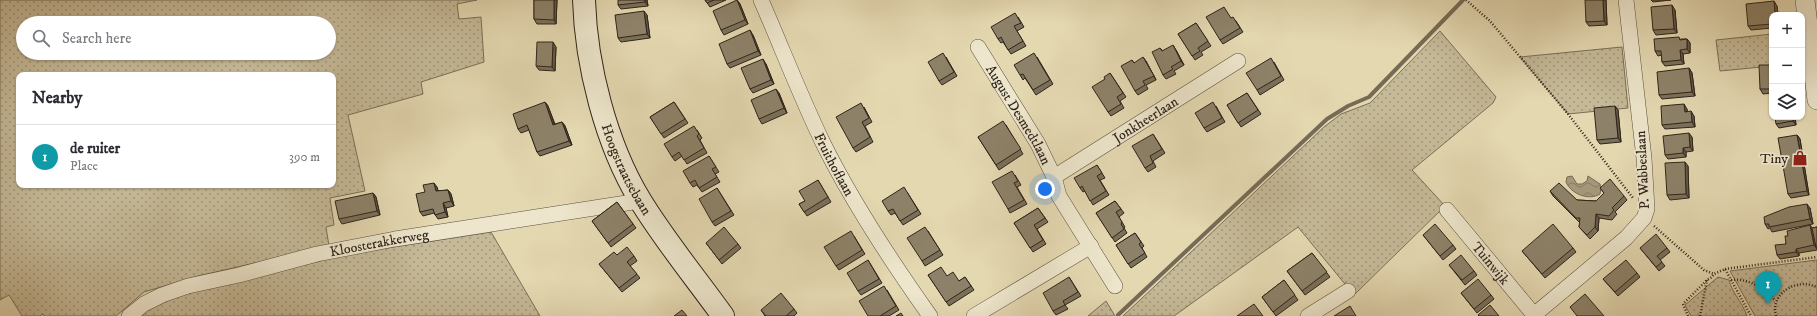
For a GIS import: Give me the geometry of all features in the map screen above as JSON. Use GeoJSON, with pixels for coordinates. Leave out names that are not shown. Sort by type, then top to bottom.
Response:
{"type":"FeatureCollection","features":[{"type":"Feature","properties":{"kind":"main road","name":"Hoogstraatsebaan"},"geometry":{"type":"LineString","coordinates":[[584,0],[592,66],[607,125],[621,164],[639,200],[672,249],[723,316]]}},
{"type":"Feature","properties":{"kind":"street","name":"Fruithoflaan"},"geometry":{"type":"LineString","coordinates":[[761,0],[824,144],[844,184],[877,238],[930,316]]}},
{"type":"Feature","properties":{"kind":"street","name":"P. Wabbeslaan"},"geometry":{"type":"LineString","coordinates":[[1534,315],[1626,238],[1646,213],[1644,158],[1626,0]]}},
{"type":"Feature","properties":{"kind":"street"},"geometry":{"type":"LineString","coordinates":[[1805,0],[1817,100]]}},
{"type":"Feature","properties":{"kind":"street","name":"August Desmedtlaan"},"geometry":{"type":"LineString","coordinates":[[978,47],[1038,144],[1054,178],[1059,196],[1115,286]]}},
{"type":"Feature","properties":{"kind":"street","name":"Jonkheerlaan"},"geometry":{"type":"LineString","coordinates":[[1054,178],[1238,61]]}},
{"type":"Feature","properties":{"kind":"street","name":"Kloosterakkerweg"},"geometry":{"type":"LineString","coordinates":[[129,316],[144,304],[162,294],[317,254],[395,239],[639,200]]}},
{"type":"Feature","properties":{"kind":"street","name":"Tuinwijk"},"geometry":{"type":"LineString","coordinates":[[1447,210],[1534,315]]}},
{"type":"Feature","properties":{"kind":"street"},"geometry":{"type":"LineString","coordinates":[[974,316],[1091,246]]}},
{"type":"Feature","properties":{"kind":"street"},"geometry":{"type":"LineString","coordinates":[[1308,316],[1348,291]]}},
{"type":"Feature","properties":{"kind":"path"},"geometry":{"type":"LineString","coordinates":[[1466,0],[1490,21],[1568,114],[1633,199],[1704,270],[1714,274]]}},
{"type":"Feature","properties":{"kind":"path"},"geometry":{"type":"LineString","coordinates":[[1688,316],[1683,304],[1712,278],[1714,274],[1725,269],[1817,257]]}},
{"type":"Feature","properties":{"kind":"path"},"geometry":{"type":"LineString","coordinates":[[1725,269],[1751,316]]}},
{"type":"Feature","properties":{"kind":"path"},"geometry":{"type":"LineString","coordinates":[[1731,280],[1742,279],[1759,286],[1775,300]]}},
{"type":"Feature","properties":{"kind":"path"},"geometry":{"type":"LineString","coordinates":[[1700,316],[1708,280]]}},
{"type":"Feature","properties":{"kind":"path"},"geometry":{"type":"LineString","coordinates":[[1776,316],[1774,309],[1775,300],[1790,287],[1806,284],[1817,287]]}},
{"type":"Feature","properties":{"kind":"shaded area"},"geometry":{"type":"Polygon","coordinates":[[[0,0],[477,0],[457,4],[459,19],[481,17],[484,62],[421,82],[423,94],[348,115],[365,191],[330,198],[334,225],[326,227],[329,246],[198,276],[144,292],[116,316],[44,316],[43,314],[40,316],[22,316],[9,295],[0,300],[0,0]]]}},
{"type":"Feature","properties":{"kind":"shaded area"},"geometry":{"type":"Polygon","coordinates":[[[1440,31],[1496,97],[1493,103],[1412,170],[1445,206],[1354,295],[1298,227],[1174,316],[1123,316],[1324,127],[1341,114],[1370,103],[1440,31]]]}},
{"type":"Feature","properties":{"kind":"shaded area"},"geometry":{"type":"Polygon","coordinates":[[[1769,34],[1769,66],[1720,71],[1716,40],[1769,34]]]}},
{"type":"Feature","properties":{"kind":"shaded area"},"geometry":{"type":"Polygon","coordinates":[[[1622,47],[1628,108],[1568,114],[1520,57],[1622,47]]]}},
{"type":"Feature","properties":{"kind":"shaded area"},"geometry":{"type":"Polygon","coordinates":[[[491,232],[540,316],[136,316],[155,303],[205,287],[355,253],[491,232]]]}},
{"type":"Feature","properties":{"kind":"shaded area"},"geometry":{"type":"Polygon","coordinates":[[[1817,260],[1817,316],[1755,316],[1730,271],[1817,260]]]}},
{"type":"Feature","properties":{"kind":"shaded area"},"geometry":{"type":"Polygon","coordinates":[[[1718,277],[1729,280],[1730,285],[1747,316],[1691,316],[1685,305],[1718,277]]]}},
{"type":"Feature","properties":{"kind":"shaded area"},"geometry":{"type":"Polygon","coordinates":[[[1106,301],[1115,316],[1088,316],[1106,301]]]}},
{"type":"Feature","properties":{"kind":"water"},"geometry":{"type":"Polygon","coordinates":[[[1572,176],[1577,184],[1582,184],[1587,181],[1588,176],[1600,184],[1600,194],[1591,197],[1576,193],[1568,186],[1566,182],[1567,177],[1572,176]]]}},
{"type":"Feature","properties":{"kind":"building"},"geometry":{"type":"Polygon","coordinates":[[[534,0],[554,0],[554,20],[534,19],[534,0]]]}},
{"type":"Feature","properties":{"kind":"building"},"geometry":{"type":"Polygon","coordinates":[[[618,0],[645,0],[645,2],[618,5],[618,0]]]}},
{"type":"Feature","properties":{"kind":"building"},"geometry":{"type":"Polygon","coordinates":[[[705,0],[714,0],[707,3],[705,0]]]}},
{"type":"Feature","properties":{"kind":"building"},"geometry":{"type":"Polygon","coordinates":[[[737,0],[745,20],[721,30],[713,11],[737,0]]]}},
{"type":"Feature","properties":{"kind":"building"},"geometry":{"type":"Polygon","coordinates":[[[1585,0],[1603,0],[1604,21],[1586,22],[1585,0]]]}},
{"type":"Feature","properties":{"kind":"building"},"geometry":{"type":"Polygon","coordinates":[[[1774,1],[1775,12],[1769,12],[1769,24],[1748,26],[1746,4],[1774,1]]]}},
{"type":"Feature","properties":{"kind":"building"},"geometry":{"type":"Polygon","coordinates":[[[1672,5],[1674,29],[1653,30],[1651,7],[1672,5]]]}},
{"type":"Feature","properties":{"kind":"building"},"geometry":{"type":"Polygon","coordinates":[[[1224,7],[1240,28],[1220,40],[1206,17],[1224,7]]]}},
{"type":"Feature","properties":{"kind":"building"},"geometry":{"type":"Polygon","coordinates":[[[644,11],[647,34],[618,38],[615,15],[644,11]]]}},
{"type":"Feature","properties":{"kind":"building"},"geometry":{"type":"Polygon","coordinates":[[[1015,13],[1021,23],[1014,26],[1023,41],[1008,50],[1001,37],[998,39],[991,27],[1015,13]]]}},
{"type":"Feature","properties":{"kind":"building"},"geometry":{"type":"Polygon","coordinates":[[[1196,23],[1208,41],[1198,48],[1200,51],[1192,56],[1178,34],[1196,23]]]}},
{"type":"Feature","properties":{"kind":"building"},"geometry":{"type":"Polygon","coordinates":[[[750,30],[758,51],[727,64],[719,44],[750,30]]]}},
{"type":"Feature","properties":{"kind":"building"},"geometry":{"type":"Polygon","coordinates":[[[1679,37],[1680,40],[1687,39],[1687,49],[1680,50],[1681,60],[1662,62],[1661,51],[1655,51],[1654,39],[1679,37]]]}},
{"type":"Feature","properties":{"kind":"building"},"geometry":{"type":"Polygon","coordinates":[[[537,42],[553,42],[552,67],[536,66],[537,42]]]}},
{"type":"Feature","properties":{"kind":"building"},"geometry":{"type":"Polygon","coordinates":[[[1173,45],[1181,61],[1171,67],[1173,69],[1163,75],[1152,52],[1160,48],[1162,51],[1173,45]]]}},
{"type":"Feature","properties":{"kind":"building"},"geometry":{"type":"Polygon","coordinates":[[[943,53],[954,72],[939,81],[928,62],[943,53]]]}},
{"type":"Feature","properties":{"kind":"building"},"geometry":{"type":"Polygon","coordinates":[[[1034,53],[1050,80],[1033,90],[1023,74],[1020,75],[1014,65],[1034,53]]]}},
{"type":"Feature","properties":{"kind":"building"},"geometry":{"type":"Polygon","coordinates":[[[1143,57],[1154,76],[1143,81],[1145,85],[1135,91],[1121,66],[1132,60],[1134,63],[1143,57]]]}},
{"type":"Feature","properties":{"kind":"building"},"geometry":{"type":"Polygon","coordinates":[[[1271,58],[1281,76],[1257,90],[1246,73],[1271,58]]]}},
{"type":"Feature","properties":{"kind":"building"},"geometry":{"type":"Polygon","coordinates":[[[763,59],[771,80],[750,89],[741,68],[763,59]]]}},
{"type":"Feature","properties":{"kind":"building"},"geometry":{"type":"Polygon","coordinates":[[[1759,65],[1769,65],[1769,89],[1760,89],[1759,65]]]}},
{"type":"Feature","properties":{"kind":"building"},"geometry":{"type":"Polygon","coordinates":[[[1689,68],[1692,92],[1659,95],[1657,72],[1689,68]]]}},
{"type":"Feature","properties":{"kind":"building"},"geometry":{"type":"Polygon","coordinates":[[[1110,73],[1123,93],[1117,97],[1121,104],[1108,112],[1092,87],[1105,79],[1104,77],[1110,73]]]}},
{"type":"Feature","properties":{"kind":"building"},"geometry":{"type":"Polygon","coordinates":[[[776,89],[784,108],[759,119],[751,100],[776,89]]]}},
{"type":"Feature","properties":{"kind":"building"},"geometry":{"type":"Polygon","coordinates":[[[1247,93],[1258,110],[1238,123],[1227,105],[1247,93]]]}},
{"type":"Feature","properties":{"kind":"building"},"geometry":{"type":"Polygon","coordinates":[[[545,102],[553,125],[562,122],[569,141],[537,152],[527,125],[518,129],[513,114],[545,102]]]}},
{"type":"Feature","properties":{"kind":"building"},"geometry":{"type":"Polygon","coordinates":[[[674,102],[685,119],[661,134],[650,117],[674,102]]]}},
{"type":"Feature","properties":{"kind":"building"},"geometry":{"type":"Polygon","coordinates":[[[1213,102],[1222,118],[1204,128],[1195,113],[1213,102]]]}},
{"type":"Feature","properties":{"kind":"building"},"geometry":{"type":"Polygon","coordinates":[[[861,103],[869,118],[862,122],[870,137],[853,148],[836,117],[861,103]]]}},
{"type":"Feature","properties":{"kind":"building"},"geometry":{"type":"Polygon","coordinates":[[[1684,104],[1685,112],[1691,111],[1692,122],[1662,125],[1661,106],[1684,104]]]}},
{"type":"Feature","properties":{"kind":"building"},"geometry":{"type":"Polygon","coordinates":[[[1615,106],[1618,138],[1597,140],[1594,108],[1615,106]]]}},
{"type":"Feature","properties":{"kind":"building"},"geometry":{"type":"Polygon","coordinates":[[[1775,120],[1793,121],[1776,124],[1775,120]]]}},
{"type":"Feature","properties":{"kind":"building"},"geometry":{"type":"Polygon","coordinates":[[[1003,121],[1021,149],[996,165],[978,137],[1003,121]]]}},
{"type":"Feature","properties":{"kind":"building"},"geometry":{"type":"Polygon","coordinates":[[[694,126],[699,134],[697,136],[704,148],[684,160],[679,152],[672,157],[664,144],[694,126]]]}},
{"type":"Feature","properties":{"kind":"building"},"geometry":{"type":"Polygon","coordinates":[[[1689,133],[1690,147],[1683,148],[1683,153],[1665,155],[1663,136],[1689,133]]]}},
{"type":"Feature","properties":{"kind":"building"},"geometry":{"type":"Polygon","coordinates":[[[1153,134],[1162,149],[1150,156],[1153,163],[1145,168],[1132,146],[1153,134]]]}},
{"type":"Feature","properties":{"kind":"building"},"geometry":{"type":"Polygon","coordinates":[[[1797,135],[1807,191],[1788,194],[1778,138],[1797,135]]]}},
{"type":"Feature","properties":{"kind":"building"},"geometry":{"type":"Polygon","coordinates":[[[709,156],[716,167],[712,169],[717,177],[699,188],[695,180],[690,183],[683,171],[709,156]]]}},
{"type":"Feature","properties":{"kind":"building"},"geometry":{"type":"Polygon","coordinates":[[[1685,162],[1686,194],[1667,195],[1665,163],[1685,162]]]}},
{"type":"Feature","properties":{"kind":"building"},"geometry":{"type":"Polygon","coordinates":[[[1097,165],[1102,173],[1097,176],[1106,191],[1090,201],[1082,186],[1080,188],[1074,178],[1097,165]]]}},
{"type":"Feature","properties":{"kind":"building"},"geometry":{"type":"Polygon","coordinates":[[[1012,171],[1018,181],[1014,183],[1024,200],[1008,209],[992,182],[1012,171]]]}},
{"type":"Feature","properties":{"kind":"building"},"geometry":{"type":"Polygon","coordinates":[[[1610,179],[1624,196],[1612,208],[1614,210],[1609,216],[1596,214],[1595,227],[1587,235],[1579,227],[1580,218],[1576,218],[1550,191],[1559,183],[1577,200],[1596,201],[1604,193],[1600,188],[1610,179]]]}},
{"type":"Feature","properties":{"kind":"building"},"geometry":{"type":"Polygon","coordinates":[[[818,180],[828,197],[804,212],[799,204],[805,201],[799,191],[818,180]]]}},
{"type":"Feature","properties":{"kind":"building"},"geometry":{"type":"Polygon","coordinates":[[[434,183],[436,191],[448,190],[451,201],[443,203],[445,212],[435,215],[433,209],[420,212],[416,194],[425,192],[423,185],[434,183]]]}},
{"type":"Feature","properties":{"kind":"building"},"geometry":{"type":"Polygon","coordinates":[[[904,187],[918,210],[900,221],[893,209],[888,211],[882,201],[904,187]]]}},
{"type":"Feature","properties":{"kind":"building"},"geometry":{"type":"Polygon","coordinates":[[[717,188],[731,211],[712,222],[699,199],[717,188]]]}},
{"type":"Feature","properties":{"kind":"building"},"geometry":{"type":"Polygon","coordinates":[[[373,193],[377,211],[339,219],[335,201],[373,193]]]}},
{"type":"Feature","properties":{"kind":"building"},"geometry":{"type":"Polygon","coordinates":[[[1115,201],[1121,209],[1116,212],[1124,229],[1112,238],[1096,213],[1115,201]]]}},
{"type":"Feature","properties":{"kind":"building"},"geometry":{"type":"Polygon","coordinates":[[[617,202],[633,224],[608,243],[592,221],[617,202]]]}},
{"type":"Feature","properties":{"kind":"building"},"geometry":{"type":"Polygon","coordinates":[[[1807,204],[1810,219],[1769,227],[1769,224],[1765,224],[1764,217],[1789,207],[1807,204]]]}},
{"type":"Feature","properties":{"kind":"building"},"geometry":{"type":"Polygon","coordinates":[[[1038,208],[1045,218],[1034,225],[1043,240],[1030,248],[1014,223],[1038,208]]]}},
{"type":"Feature","properties":{"kind":"building"},"geometry":{"type":"Polygon","coordinates":[[[1435,224],[1453,245],[1440,256],[1423,235],[1435,224]]]}},
{"type":"Feature","properties":{"kind":"building"},"geometry":{"type":"Polygon","coordinates":[[[1553,224],[1573,248],[1542,274],[1522,251],[1553,224]]]}},
{"type":"Feature","properties":{"kind":"building"},"geometry":{"type":"Polygon","coordinates":[[[1810,225],[1814,245],[1796,249],[1796,252],[1777,255],[1775,245],[1786,244],[1785,236],[1788,236],[1787,231],[1810,225]]]}},
{"type":"Feature","properties":{"kind":"building"},"geometry":{"type":"Polygon","coordinates":[[[724,227],[738,244],[719,260],[706,243],[724,227]]]}},
{"type":"Feature","properties":{"kind":"building"},"geometry":{"type":"Polygon","coordinates":[[[925,227],[940,250],[922,261],[907,238],[925,227]]]}},
{"type":"Feature","properties":{"kind":"building"},"geometry":{"type":"Polygon","coordinates":[[[1817,227],[1817,246],[1816,247],[1812,228],[1817,227]]]}},
{"type":"Feature","properties":{"kind":"building"},"geometry":{"type":"Polygon","coordinates":[[[851,231],[862,250],[836,266],[824,247],[851,231]]]}},
{"type":"Feature","properties":{"kind":"building"},"geometry":{"type":"Polygon","coordinates":[[[1135,233],[1141,242],[1139,244],[1145,253],[1128,264],[1116,245],[1135,233]]]}},
{"type":"Feature","properties":{"kind":"building"},"geometry":{"type":"Polygon","coordinates":[[[1656,234],[1667,248],[1657,256],[1662,262],[1656,267],[1640,248],[1656,234]]]}},
{"type":"Feature","properties":{"kind":"building"},"geometry":{"type":"Polygon","coordinates":[[[627,247],[634,256],[627,262],[637,274],[619,288],[599,264],[614,252],[617,255],[627,247]]]}},
{"type":"Feature","properties":{"kind":"building"},"geometry":{"type":"Polygon","coordinates":[[[1312,253],[1327,272],[1302,291],[1287,271],[1312,253]]]}},
{"type":"Feature","properties":{"kind":"building"},"geometry":{"type":"Polygon","coordinates":[[[1461,255],[1474,271],[1462,280],[1449,265],[1461,255]]]}},
{"type":"Feature","properties":{"kind":"building"},"geometry":{"type":"Polygon","coordinates":[[[868,260],[879,279],[858,291],[847,273],[868,260]]]}},
{"type":"Feature","properties":{"kind":"building"},"geometry":{"type":"Polygon","coordinates":[[[1626,260],[1637,273],[1615,292],[1603,279],[1626,260]]]}},
{"type":"Feature","properties":{"kind":"building"},"geometry":{"type":"Polygon","coordinates":[[[941,267],[947,276],[953,272],[959,281],[965,277],[971,286],[946,302],[928,275],[941,267]]]}},
{"type":"Feature","properties":{"kind":"building"},"geometry":{"type":"Polygon","coordinates":[[[1069,277],[1078,292],[1063,301],[1065,305],[1053,311],[1043,293],[1069,277]]]}},
{"type":"Feature","properties":{"kind":"building"},"geometry":{"type":"Polygon","coordinates":[[[1478,279],[1491,295],[1474,309],[1461,293],[1478,279]]]}},
{"type":"Feature","properties":{"kind":"building"},"geometry":{"type":"Polygon","coordinates":[[[1284,280],[1295,295],[1273,312],[1262,297],[1284,280]]]}},
{"type":"Feature","properties":{"kind":"building"},"geometry":{"type":"Polygon","coordinates":[[[884,286],[896,306],[880,316],[868,316],[859,301],[884,286]]]}},
{"type":"Feature","properties":{"kind":"building"},"geometry":{"type":"Polygon","coordinates":[[[781,293],[794,309],[786,316],[766,316],[761,310],[781,293]]]}},
{"type":"Feature","properties":{"kind":"building"},"geometry":{"type":"Polygon","coordinates":[[[1585,294],[1604,316],[1577,316],[1570,307],[1585,294]]]}},
{"type":"Feature","properties":{"kind":"building"},"geometry":{"type":"Polygon","coordinates":[[[1254,304],[1263,316],[1237,316],[1254,304]]]}},
{"type":"Feature","properties":{"kind":"building"},"geometry":{"type":"Polygon","coordinates":[[[1490,305],[1499,316],[1478,315],[1490,305]]]}},
{"type":"Feature","properties":{"kind":"building"},"geometry":{"type":"Polygon","coordinates":[[[1350,306],[1356,316],[1334,316],[1350,306]]]}},
{"type":"Feature","properties":{"kind":"building"},"geometry":{"type":"Polygon","coordinates":[[[682,310],[687,316],[674,316],[682,310]]]}},
{"type":"Feature","properties":{"kind":"building"},"geometry":{"type":"Polygon","coordinates":[[[901,313],[903,316],[896,316],[901,313]]]}},
{"type":"Feature","properties":{"kind":"waterway"},"geometry":{"type":"LineString","coordinates":[[1118,315],[1327,119],[1348,106],[1369,97],[1463,0]]}},
{"type":"Feature","properties":{"kind":"place","name":"Tiny"},"geometry":{"type":"Point","coordinates":[1800,158]}},
{"type":"Feature","properties":{"kind":"place","name":"de ruiter"},"geometry":{"type":"Point","coordinates":[1768,304]}}]}
